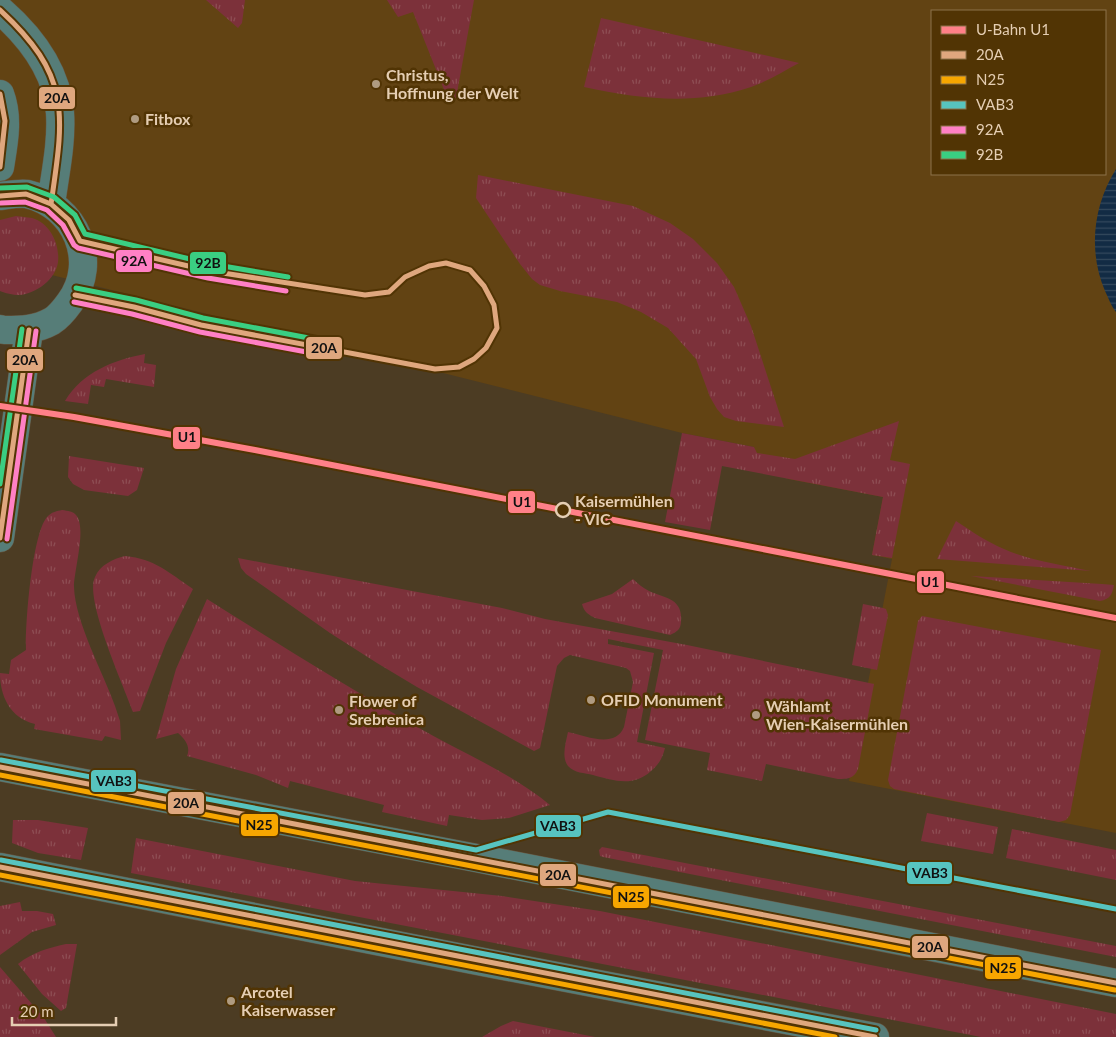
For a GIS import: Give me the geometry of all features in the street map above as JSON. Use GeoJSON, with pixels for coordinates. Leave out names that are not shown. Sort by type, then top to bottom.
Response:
{"type":"FeatureCollection","features":[{"type":"Feature","properties":{"kind":"main road"},"geometry":{"type":"LineString","coordinates":[[0,10],[19,26],[36,47],[56,90],[60,112],[60,135],[51,204]]}},
{"type":"Feature","properties":{"kind":"main road"},"geometry":{"type":"LineString","coordinates":[[0,94],[3,101],[6,127],[0,167]]}},
{"type":"Feature","properties":{"kind":"main road"},"geometry":{"type":"LineString","coordinates":[[0,196],[26,194],[51,204],[69,220],[80,241],[83,257],[81,282],[76,295],[64,311],[52,320],[30,330],[0,329]]}},
{"type":"Feature","properties":{"kind":"main road"},"geometry":{"type":"LineString","coordinates":[[0,538],[30,330]]}},
{"type":"Feature","properties":{"kind":"main road"},"geometry":{"type":"LineString","coordinates":[[0,768],[1116,982]]}},
{"type":"Feature","properties":{"kind":"main road"},"geometry":{"type":"LineString","coordinates":[[0,867],[875,1037]]}},
{"type":"Feature","properties":{"kind":"shaded area"},"geometry":{"type":"Polygon","coordinates":[[[0,0],[1116,0],[1116,833],[849,781],[892,559],[872,555],[883,497],[788,479],[756,453],[754,447],[682,433],[0,262],[0,0]]]}},
{"type":"Feature","properties":{"kind":"green space"},"geometry":{"type":"Polygon","coordinates":[[[206,0],[245,0],[242,23],[238,28],[206,0]]]}},
{"type":"Feature","properties":{"kind":"green space"},"geometry":{"type":"Polygon","coordinates":[[[387,0],[474,0],[456,98],[449,102],[413,12],[398,17],[387,0]]]}},
{"type":"Feature","properties":{"kind":"green space"},"geometry":{"type":"Polygon","coordinates":[[[601,18],[799,63],[751,87],[709,97],[668,99],[626,95],[584,87],[601,18]]]}},
{"type":"Feature","properties":{"kind":"green space"},"geometry":{"type":"Polygon","coordinates":[[[478,175],[633,206],[670,223],[693,239],[717,263],[734,287],[751,326],[784,427],[736,421],[724,417],[710,397],[696,359],[668,328],[641,312],[617,302],[560,291],[540,285],[532,279],[476,198],[478,175]]]}},
{"type":"Feature","properties":{"kind":"green space"},"geometry":{"type":"Polygon","coordinates":[[[16,216],[32,218],[44,224],[55,241],[58,255],[56,268],[49,280],[32,292],[19,295],[0,291],[0,220],[16,216]]]}},
{"type":"Feature","properties":{"kind":"green space"},"geometry":{"type":"Polygon","coordinates":[[[145,354],[144,363],[156,365],[154,387],[106,379],[104,387],[91,385],[88,404],[65,401],[80,382],[100,369],[122,360],[145,354]]]}},
{"type":"Feature","properties":{"kind":"green space"},"geometry":{"type":"Polygon","coordinates":[[[899,421],[890,460],[910,464],[892,558],[872,555],[883,497],[722,466],[710,530],[665,522],[682,433],[754,447],[757,453],[795,459],[899,421]]]}},
{"type":"Feature","properties":{"kind":"green space"},"geometry":{"type":"Polygon","coordinates":[[[69,456],[144,468],[137,490],[128,496],[84,490],[73,484],[68,477],[69,456]]]}},
{"type":"Feature","properties":{"kind":"green space"},"geometry":{"type":"Polygon","coordinates":[[[62,510],[70,511],[76,515],[79,521],[80,539],[74,587],[76,601],[84,631],[120,721],[121,740],[105,736],[102,741],[34,729],[35,724],[19,717],[4,698],[0,673],[9,674],[11,660],[26,650],[31,580],[42,525],[48,516],[62,510]]]}},
{"type":"Feature","properties":{"kind":"green space"},"geometry":{"type":"Polygon","coordinates":[[[956,521],[985,540],[1014,553],[1091,571],[937,559],[956,521]]]}},
{"type":"Feature","properties":{"kind":"green space"},"geometry":{"type":"Polygon","coordinates":[[[125,556],[153,563],[193,589],[166,643],[140,711],[133,712],[106,643],[95,604],[93,588],[95,577],[100,569],[112,561],[125,556]]]}},
{"type":"Feature","properties":{"kind":"green space"},"geometry":{"type":"Polygon","coordinates":[[[238,558],[502,608],[545,619],[687,645],[874,684],[858,769],[852,777],[838,779],[766,764],[762,781],[707,770],[710,753],[645,740],[663,650],[608,639],[608,644],[654,653],[637,742],[665,748],[661,758],[651,771],[631,781],[616,781],[576,771],[568,766],[565,758],[568,732],[599,739],[614,738],[620,734],[624,727],[633,682],[630,671],[626,668],[570,655],[564,658],[557,666],[540,748],[534,751],[417,687],[330,633],[246,574],[241,568],[238,558]]]}},
{"type":"Feature","properties":{"kind":"green space"},"geometry":{"type":"Polygon","coordinates":[[[971,576],[1114,585],[1110,596],[1100,601],[971,576]]]}},
{"type":"Feature","properties":{"kind":"green space"},"geometry":{"type":"Polygon","coordinates":[[[633,579],[647,590],[676,603],[681,613],[680,626],[677,631],[670,635],[595,618],[584,609],[582,604],[612,594],[633,579]]]}},
{"type":"Feature","properties":{"kind":"green space"},"geometry":{"type":"Polygon","coordinates":[[[207,599],[312,665],[436,737],[503,773],[550,805],[509,818],[482,820],[449,815],[447,826],[382,812],[384,805],[290,781],[288,788],[256,775],[187,756],[187,743],[178,733],[156,739],[176,669],[207,599]]]}},
{"type":"Feature","properties":{"kind":"green space"},"geometry":{"type":"Polygon","coordinates":[[[863,604],[886,609],[888,615],[877,670],[852,665],[863,604]]]}},
{"type":"Feature","properties":{"kind":"green space"},"geometry":{"type":"Polygon","coordinates":[[[922,616],[1101,650],[1070,815],[1066,820],[1059,822],[894,789],[890,786],[888,780],[918,621],[922,616]]]}},
{"type":"Feature","properties":{"kind":"green space"},"geometry":{"type":"Polygon","coordinates":[[[927,813],[998,827],[993,854],[921,841],[927,813]]]}},
{"type":"Feature","properties":{"kind":"green space"},"geometry":{"type":"Polygon","coordinates":[[[13,820],[38,820],[88,828],[81,860],[38,853],[12,843],[13,820]]]}},
{"type":"Feature","properties":{"kind":"green space"},"geometry":{"type":"Polygon","coordinates":[[[1012,829],[1116,850],[1116,880],[1006,858],[1012,829]]]}},
{"type":"Feature","properties":{"kind":"green space"},"geometry":{"type":"Polygon","coordinates":[[[136,838],[355,881],[502,896],[600,911],[1116,1014],[1116,1037],[981,1037],[131,873],[136,838]]]}},
{"type":"Feature","properties":{"kind":"green space"},"geometry":{"type":"Polygon","coordinates":[[[602,847],[1116,946],[1116,957],[603,857],[600,856],[599,850],[602,847]]]}},
{"type":"Feature","properties":{"kind":"green space"},"geometry":{"type":"Polygon","coordinates":[[[20,902],[22,911],[53,914],[56,925],[32,932],[0,955],[0,906],[20,902]]]}},
{"type":"Feature","properties":{"kind":"green space"},"geometry":{"type":"Polygon","coordinates":[[[66,944],[77,944],[66,1008],[61,1011],[42,994],[18,964],[29,956],[41,951],[66,944]]]}},
{"type":"Feature","properties":{"kind":"green space"},"geometry":{"type":"Polygon","coordinates":[[[0,967],[44,1018],[56,1037],[0,1037],[0,967]]]}},
{"type":"Feature","properties":{"kind":"green space"},"geometry":{"type":"Polygon","coordinates":[[[513,1021],[595,1037],[482,1037],[513,1021]]]}},
{"type":"Feature","properties":{"kind":"water"},"geometry":{"type":"Polygon","coordinates":[[[1116,169],[1116,312],[1111,305],[1100,276],[1095,245],[1098,213],[1102,198],[1116,169]]]}},
{"type":"Feature","properties":{"kind":"metro line","name":"U1"},"geometry":{"type":"LineString","coordinates":[[0,406],[74,417],[255,450],[1116,618]]}},
{"type":"Feature","properties":{"kind":"transit line","name":"20A"},"geometry":{"type":"LineString","coordinates":[[0,10],[23,34],[40,56],[51,77],[57,98],[60,121],[59,145],[51,204]]}},
{"type":"Feature","properties":{"kind":"transit line","name":"20A"},"geometry":{"type":"LineString","coordinates":[[0,94],[5,121],[0,167]]}},
{"type":"Feature","properties":{"kind":"transit line","name":"92B"},"geometry":{"type":"LineString","coordinates":[[0,188],[27,187],[54,197],[75,215],[85,234],[211,264],[288,277]]}},
{"type":"Feature","properties":{"kind":"transit line","name":"20A"},"geometry":{"type":"LineString","coordinates":[[0,196],[26,194],[51,204],[69,220],[80,241],[210,271],[365,295],[389,292],[405,277],[429,266],[446,263],[470,270],[484,286],[494,305],[497,328],[486,348],[474,359],[459,367],[435,369],[201,325],[134,307],[75,295]]}},
{"type":"Feature","properties":{"kind":"transit line","name":"92A"},"geometry":{"type":"LineString","coordinates":[[1,203],[25,202],[47,210],[63,225],[74,245],[78,248],[208,278],[286,291]]}},
{"type":"Feature","properties":{"kind":"transit line","name":"92B"},"geometry":{"type":"LineString","coordinates":[[76,288],[136,300],[203,318],[330,342]]}},
{"type":"Feature","properties":{"kind":"transit line","name":"92A"},"geometry":{"type":"LineString","coordinates":[[74,302],[132,314],[200,332],[328,356]]}},
{"type":"Feature","properties":{"kind":"transit line","name":"92B"},"geometry":{"type":"LineString","coordinates":[[0,484],[22,329]]}},
{"type":"Feature","properties":{"kind":"transit line","name":"20A"},"geometry":{"type":"LineString","coordinates":[[0,538],[29,330]]}},
{"type":"Feature","properties":{"kind":"transit line","name":"92A"},"geometry":{"type":"LineString","coordinates":[[7,539],[36,331]]}},
{"type":"Feature","properties":{"kind":"transit line","name":"VAB3"},"geometry":{"type":"LineString","coordinates":[[1,760],[476,850],[608,812],[1116,909]]}},
{"type":"Feature","properties":{"kind":"transit line","name":"20A"},"geometry":{"type":"LineString","coordinates":[[0,767],[1116,983]]}},
{"type":"Feature","properties":{"kind":"transit line","name":"N25"},"geometry":{"type":"LineString","coordinates":[[0,775],[1115,990]]}},
{"type":"Feature","properties":{"kind":"transit line","name":"VAB3"},"geometry":{"type":"LineString","coordinates":[[1,860],[876,1030]]}},
{"type":"Feature","properties":{"kind":"transit line","name":"20A"},"geometry":{"type":"LineString","coordinates":[[0,867],[875,1037]]}},
{"type":"Feature","properties":{"kind":"transit line","name":"N25"},"geometry":{"type":"LineString","coordinates":[[0,875],[835,1037]]}},
{"type":"Feature","properties":{"kind":"place","name":"Christus, Hoffnung der Welt"},"geometry":{"type":"Point","coordinates":[376,84]}},
{"type":"Feature","properties":{"kind":"place","name":"Fitbox"},"geometry":{"type":"Point","coordinates":[135,119]}},
{"type":"Feature","properties":{"kind":"place","name":"Kaisermühlen - VIC"},"geometry":{"type":"Point","coordinates":[563,510]}},
{"type":"Feature","properties":{"kind":"place","name":"OFID Monument"},"geometry":{"type":"Point","coordinates":[591,700]}},
{"type":"Feature","properties":{"kind":"place","name":"Flower of Srebrenica"},"geometry":{"type":"Point","coordinates":[339,710]}},
{"type":"Feature","properties":{"kind":"place","name":"Wählamt Wien-Kaisermühlen"},"geometry":{"type":"Point","coordinates":[756,715]}},
{"type":"Feature","properties":{"kind":"place","name":"Arcotel Kaiserwasser"},"geometry":{"type":"Point","coordinates":[231,1001]}}]}
